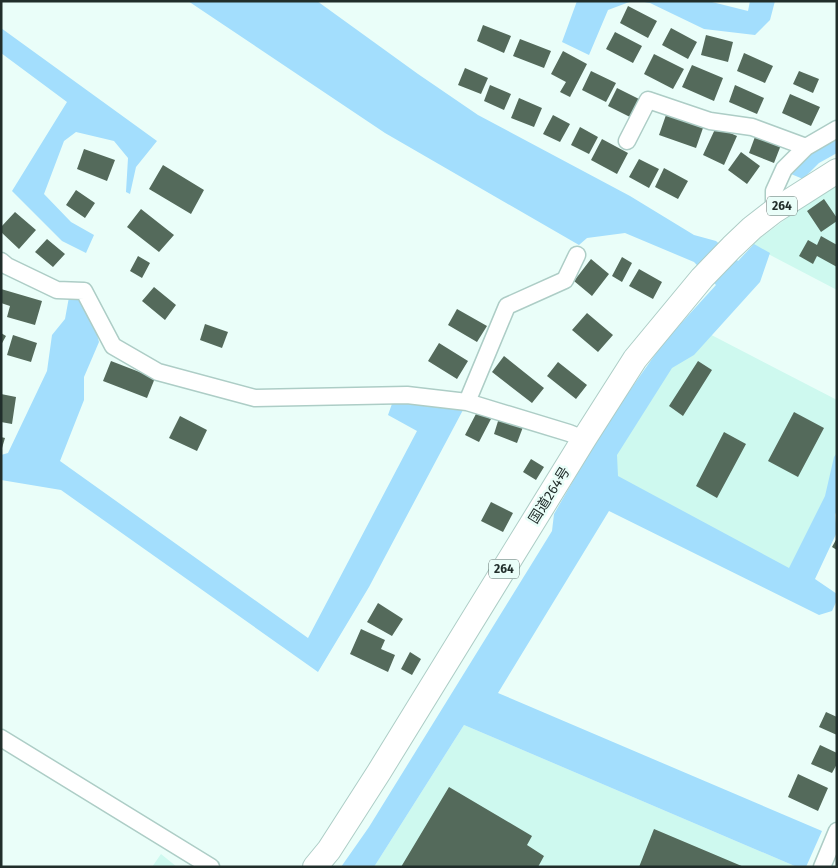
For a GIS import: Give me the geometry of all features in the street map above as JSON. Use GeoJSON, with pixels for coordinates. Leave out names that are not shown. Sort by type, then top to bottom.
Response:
{"type":"FeatureCollection","features":[{"type":"Feature","properties":{"kind":"highway","name":"国道264号"},"geometry":{"type":"LineString","coordinates":[[314,867],[329,850],[379,772],[584,439],[635,360],[702,278],[752,228],[837,171]]}},
{"type":"Feature","properties":{"kind":"street"},"geometry":{"type":"LineString","coordinates":[[627,141],[648,100],[710,121],[752,127],[806,147]]}},
{"type":"Feature","properties":{"kind":"street"},"geometry":{"type":"LineString","coordinates":[[774,212],[774,192],[784,169],[806,147],[837,129]]}},
{"type":"Feature","properties":{"kind":"street"},"geometry":{"type":"LineString","coordinates":[[467,402],[507,306],[566,280],[578,255]]}},
{"type":"Feature","properties":{"kind":"street"},"geometry":{"type":"LineString","coordinates":[[1,261],[7,266],[57,290],[84,291],[113,346],[158,372],[255,398],[407,395],[467,402],[584,439]]}},
{"type":"Feature","properties":{"kind":"street"},"geometry":{"type":"LineString","coordinates":[[1,738],[211,867]]}},
{"type":"Feature","properties":{"kind":"street"},"geometry":{"type":"LineString","coordinates":[[822,867],[837,831]]}},
{"type":"Feature","properties":{"kind":"shaded area"},"geometry":{"type":"Polygon","coordinates":[[[837,186],[837,290],[751,245],[802,207],[837,186]]]}},
{"type":"Feature","properties":{"kind":"shaded area"},"geometry":{"type":"Polygon","coordinates":[[[696,327],[837,400],[837,493],[797,582],[595,477],[696,327]]]}},
{"type":"Feature","properties":{"kind":"shaded area"},"geometry":{"type":"Polygon","coordinates":[[[464,725],[797,867],[374,867],[464,725]]]}},
{"type":"Feature","properties":{"kind":"shaded area"},"geometry":{"type":"Polygon","coordinates":[[[161,854],[177,867],[152,867],[161,854]]]}},
{"type":"Feature","properties":{"kind":"water"},"geometry":{"type":"Polygon","coordinates":[[[188,1],[317,1],[478,115],[630,196],[694,235],[716,241],[738,261],[754,244],[770,253],[760,282],[694,355],[672,368],[617,455],[618,476],[789,568],[825,496],[834,457],[837,453],[837,510],[835,515],[837,532],[815,579],[837,594],[837,600],[832,611],[819,615],[609,511],[498,693],[822,831],[806,867],[797,867],[464,725],[374,867],[341,867],[369,827],[552,531],[554,514],[606,424],[664,342],[716,285],[694,262],[625,233],[587,238],[579,245],[385,133],[188,1]]]}},
{"type":"Feature","properties":{"kind":"water"},"geometry":{"type":"Polygon","coordinates":[[[577,1],[632,1],[608,10],[589,55],[562,42],[577,1]]]}},
{"type":"Feature","properties":{"kind":"water"},"geometry":{"type":"Polygon","coordinates":[[[639,1],[708,1],[748,11],[750,1],[775,1],[770,20],[755,35],[704,29],[650,3],[639,1]]]}},
{"type":"Feature","properties":{"kind":"water"},"geometry":{"type":"Polygon","coordinates":[[[1,28],[157,141],[136,167],[130,194],[126,192],[128,158],[114,141],[76,132],[64,141],[44,194],[71,222],[94,235],[86,253],[62,241],[12,191],[67,102],[1,53],[1,28]]]}},
{"type":"Feature","properties":{"kind":"water"},"geometry":{"type":"Polygon","coordinates":[[[837,136],[837,153],[819,163],[803,179],[791,174],[812,151],[837,136]]]}},
{"type":"Feature","properties":{"kind":"water"},"geometry":{"type":"Polygon","coordinates":[[[69,297],[82,299],[91,311],[99,342],[84,377],[84,400],[60,461],[308,638],[417,431],[388,415],[393,401],[463,410],[369,587],[318,672],[61,490],[1,480],[1,455],[8,453],[47,371],[52,335],[65,319],[69,297]]]}},
{"type":"Feature","properties":{"kind":"building"},"geometry":{"type":"Polygon","coordinates":[[[628,6],[657,21],[648,38],[620,23],[628,6]]]}},
{"type":"Feature","properties":{"kind":"building"},"geometry":{"type":"Polygon","coordinates":[[[483,25],[511,36],[504,53],[477,41],[483,25]]]}},
{"type":"Feature","properties":{"kind":"building"},"geometry":{"type":"Polygon","coordinates":[[[671,28],[697,42],[688,59],[662,45],[671,28]]]}},
{"type":"Feature","properties":{"kind":"building"},"geometry":{"type":"Polygon","coordinates":[[[615,32],[642,46],[633,63],[606,49],[615,32]]]}},
{"type":"Feature","properties":{"kind":"building"},"geometry":{"type":"Polygon","coordinates":[[[706,35],[733,42],[728,62],[701,55],[706,35]]]}},
{"type":"Feature","properties":{"kind":"building"},"geometry":{"type":"Polygon","coordinates":[[[520,39],[551,51],[544,68],[513,56],[520,39]]]}},
{"type":"Feature","properties":{"kind":"building"},"geometry":{"type":"Polygon","coordinates":[[[563,51],[587,64],[570,97],[560,92],[566,82],[551,74],[563,51]]]}},
{"type":"Feature","properties":{"kind":"building"},"geometry":{"type":"Polygon","coordinates":[[[744,53],[773,66],[765,83],[737,71],[744,53]]]}},
{"type":"Feature","properties":{"kind":"building"},"geometry":{"type":"Polygon","coordinates":[[[654,54],[684,69],[673,89],[644,74],[654,54]]]}},
{"type":"Feature","properties":{"kind":"building"},"geometry":{"type":"Polygon","coordinates":[[[692,65],[723,78],[714,101],[682,87],[692,65]]]}},
{"type":"Feature","properties":{"kind":"building"},"geometry":{"type":"Polygon","coordinates":[[[465,68],[488,78],[481,94],[458,85],[465,68]]]}},
{"type":"Feature","properties":{"kind":"building"},"geometry":{"type":"Polygon","coordinates":[[[591,71],[616,83],[606,102],[582,90],[591,71]]]}},
{"type":"Feature","properties":{"kind":"building"},"geometry":{"type":"Polygon","coordinates":[[[799,71],[819,79],[813,93],[793,84],[799,71]]]}},
{"type":"Feature","properties":{"kind":"building"},"geometry":{"type":"Polygon","coordinates":[[[490,85],[511,94],[504,110],[484,101],[490,85]]]}},
{"type":"Feature","properties":{"kind":"building"},"geometry":{"type":"Polygon","coordinates":[[[735,85],[764,98],[757,114],[729,102],[735,85]]]}},
{"type":"Feature","properties":{"kind":"building"},"geometry":{"type":"Polygon","coordinates":[[[617,88],[639,99],[630,117],[608,106],[617,88]]]}},
{"type":"Feature","properties":{"kind":"building"},"geometry":{"type":"Polygon","coordinates":[[[790,94],[820,107],[811,126],[782,113],[790,94]]]}},
{"type":"Feature","properties":{"kind":"building"},"geometry":{"type":"Polygon","coordinates":[[[519,98],[542,108],[534,127],[511,118],[519,98]]]}},
{"type":"Feature","properties":{"kind":"building"},"geometry":{"type":"Polygon","coordinates":[[[553,115],[570,124],[560,142],[543,134],[553,115]]]}},
{"type":"Feature","properties":{"kind":"building"},"geometry":{"type":"Polygon","coordinates":[[[666,115],[703,128],[696,148],[659,135],[666,115]]]}},
{"type":"Feature","properties":{"kind":"building"},"geometry":{"type":"Polygon","coordinates":[[[580,127],[598,137],[589,154],[571,145],[580,127]]]}},
{"type":"Feature","properties":{"kind":"building"},"geometry":{"type":"Polygon","coordinates":[[[716,127],[737,136],[724,165],[703,155],[716,127]]]}},
{"type":"Feature","properties":{"kind":"building"},"geometry":{"type":"Polygon","coordinates":[[[756,134],[781,145],[774,163],[749,153],[756,134]]]}},
{"type":"Feature","properties":{"kind":"building"},"geometry":{"type":"Polygon","coordinates":[[[602,139],[628,153],[617,174],[591,160],[602,139]]]}},
{"type":"Feature","properties":{"kind":"building"},"geometry":{"type":"Polygon","coordinates":[[[84,149],[115,160],[107,181],[77,169],[84,149]]]}},
{"type":"Feature","properties":{"kind":"building"},"geometry":{"type":"Polygon","coordinates":[[[741,152],[760,166],[747,184],[728,170],[741,152]]]}},
{"type":"Feature","properties":{"kind":"building"},"geometry":{"type":"Polygon","coordinates":[[[639,159],[659,169],[649,188],[629,177],[639,159]]]}},
{"type":"Feature","properties":{"kind":"building"},"geometry":{"type":"Polygon","coordinates":[[[163,165],[204,190],[191,214],[149,189],[163,165]]]}},
{"type":"Feature","properties":{"kind":"building"},"geometry":{"type":"Polygon","coordinates":[[[664,168],[688,181],[678,199],[655,187],[664,168]]]}},
{"type":"Feature","properties":{"kind":"building"},"geometry":{"type":"Polygon","coordinates":[[[76,190],[95,203],[85,218],[66,205],[76,190]]]}},
{"type":"Feature","properties":{"kind":"building"},"geometry":{"type":"Polygon","coordinates":[[[824,199],[837,218],[837,221],[821,232],[807,211],[824,199]]]}},
{"type":"Feature","properties":{"kind":"building"},"geometry":{"type":"Polygon","coordinates":[[[141,209],[174,235],[159,252],[127,227],[141,209]]]}},
{"type":"Feature","properties":{"kind":"building"},"geometry":{"type":"Polygon","coordinates":[[[15,212],[36,230],[19,249],[1,232],[1,227],[15,212]]]}},
{"type":"Feature","properties":{"kind":"building"},"geometry":{"type":"Polygon","coordinates":[[[821,236],[837,245],[837,267],[817,256],[813,264],[799,256],[808,240],[817,245],[821,236]]]}},
{"type":"Feature","properties":{"kind":"building"},"geometry":{"type":"Polygon","coordinates":[[[47,239],[65,254],[53,267],[35,252],[47,239]]]}},
{"type":"Feature","properties":{"kind":"building"},"geometry":{"type":"Polygon","coordinates":[[[138,256],[150,263],[142,278],[130,271],[138,256]]]}},
{"type":"Feature","properties":{"kind":"building"},"geometry":{"type":"Polygon","coordinates":[[[622,257],[632,263],[622,282],[612,276],[622,257]]]}},
{"type":"Feature","properties":{"kind":"building"},"geometry":{"type":"Polygon","coordinates":[[[591,259],[609,274],[592,296],[574,281],[591,259]]]}},
{"type":"Feature","properties":{"kind":"building"},"geometry":{"type":"Polygon","coordinates":[[[639,269],[662,282],[653,299],[629,286],[639,269]]]}},
{"type":"Feature","properties":{"kind":"building"},"geometry":{"type":"Polygon","coordinates":[[[154,287],[176,305],[165,320],[142,301],[154,287]]]}},
{"type":"Feature","properties":{"kind":"building"},"geometry":{"type":"Polygon","coordinates":[[[1,289],[42,301],[35,325],[7,317],[10,306],[1,303],[1,289]]]}},
{"type":"Feature","properties":{"kind":"building"},"geometry":{"type":"Polygon","coordinates":[[[457,309],[487,326],[477,342],[448,325],[457,309]]]}},
{"type":"Feature","properties":{"kind":"building"},"geometry":{"type":"Polygon","coordinates":[[[587,313],[613,335],[598,352],[572,330],[587,313]]]}},
{"type":"Feature","properties":{"kind":"building"},"geometry":{"type":"Polygon","coordinates":[[[205,324],[228,332],[222,348],[200,340],[205,324]]]}},
{"type":"Feature","properties":{"kind":"building"},"geometry":{"type":"Polygon","coordinates":[[[1,333],[6,336],[1,345],[1,333]]]}},
{"type":"Feature","properties":{"kind":"building"},"geometry":{"type":"Polygon","coordinates":[[[13,335],[37,343],[31,362],[7,355],[13,335]]]}},
{"type":"Feature","properties":{"kind":"building"},"geometry":{"type":"Polygon","coordinates":[[[439,343],[468,361],[457,379],[428,361],[439,343]]]}},
{"type":"Feature","properties":{"kind":"building"},"geometry":{"type":"Polygon","coordinates":[[[504,356],[544,388],[532,403],[492,372],[504,356]]]}},
{"type":"Feature","properties":{"kind":"building"},"geometry":{"type":"Polygon","coordinates":[[[111,361],[155,378],[147,398],[103,381],[111,361]]]}},
{"type":"Feature","properties":{"kind":"building"},"geometry":{"type":"Polygon","coordinates":[[[698,361],[712,370],[683,416],[669,406],[698,361]]]}},
{"type":"Feature","properties":{"kind":"building"},"geometry":{"type":"Polygon","coordinates":[[[558,362],[587,385],[576,399],[547,376],[558,362]]]}},
{"type":"Feature","properties":{"kind":"building"},"geometry":{"type":"Polygon","coordinates":[[[1,394],[16,397],[12,424],[1,422],[1,394]]]}},
{"type":"Feature","properties":{"kind":"building"},"geometry":{"type":"Polygon","coordinates":[[[477,412],[491,419],[479,442],[465,435],[477,412]]]}},
{"type":"Feature","properties":{"kind":"building"},"geometry":{"type":"Polygon","coordinates":[[[794,412],[824,428],[798,477],[768,461],[794,412]]]}},
{"type":"Feature","properties":{"kind":"building"},"geometry":{"type":"Polygon","coordinates":[[[180,416],[207,430],[197,451],[169,438],[180,416]]]}},
{"type":"Feature","properties":{"kind":"building"},"geometry":{"type":"Polygon","coordinates":[[[499,418],[523,427],[517,443],[494,434],[499,418]]]}},
{"type":"Feature","properties":{"kind":"building"},"geometry":{"type":"Polygon","coordinates":[[[724,432],[746,444],[717,498],[696,486],[724,432]]]}},
{"type":"Feature","properties":{"kind":"building"},"geometry":{"type":"Polygon","coordinates":[[[1,437],[5,438],[2,448],[1,448],[1,437]]]}},
{"type":"Feature","properties":{"kind":"building"},"geometry":{"type":"Polygon","coordinates":[[[531,459],[544,467],[536,480],[523,472],[531,459]]]}},
{"type":"Feature","properties":{"kind":"building"},"geometry":{"type":"Polygon","coordinates":[[[491,502],[513,513],[503,532],[481,521],[491,502]]]}},
{"type":"Feature","properties":{"kind":"building"},"geometry":{"type":"Polygon","coordinates":[[[837,538],[837,550],[832,547],[837,538]]]}},
{"type":"Feature","properties":{"kind":"building"},"geometry":{"type":"Polygon","coordinates":[[[378,603],[403,619],[392,636],[367,622],[378,603]]]}},
{"type":"Feature","properties":{"kind":"building"},"geometry":{"type":"Polygon","coordinates":[[[361,629],[385,640],[381,649],[395,655],[388,672],[350,654],[361,629]]]}},
{"type":"Feature","properties":{"kind":"building"},"geometry":{"type":"Polygon","coordinates":[[[410,652],[421,659],[412,675],[401,669],[410,652]]]}},
{"type":"Feature","properties":{"kind":"building"},"geometry":{"type":"Polygon","coordinates":[[[826,712],[837,717],[837,735],[819,727],[826,712]]]}},
{"type":"Feature","properties":{"kind":"building"},"geometry":{"type":"Polygon","coordinates":[[[820,745],[837,753],[837,764],[832,773],[811,764],[820,745]]]}},
{"type":"Feature","properties":{"kind":"building"},"geometry":{"type":"Polygon","coordinates":[[[798,774],[828,788],[818,811],[788,797],[798,774]]]}},
{"type":"Feature","properties":{"kind":"building"},"geometry":{"type":"Polygon","coordinates":[[[449,787],[532,836],[527,845],[544,856],[538,867],[401,867],[449,787]]]}},
{"type":"Feature","properties":{"kind":"building"},"geometry":{"type":"Polygon","coordinates":[[[654,829],[744,867],[639,867],[654,829]]]}}]}
